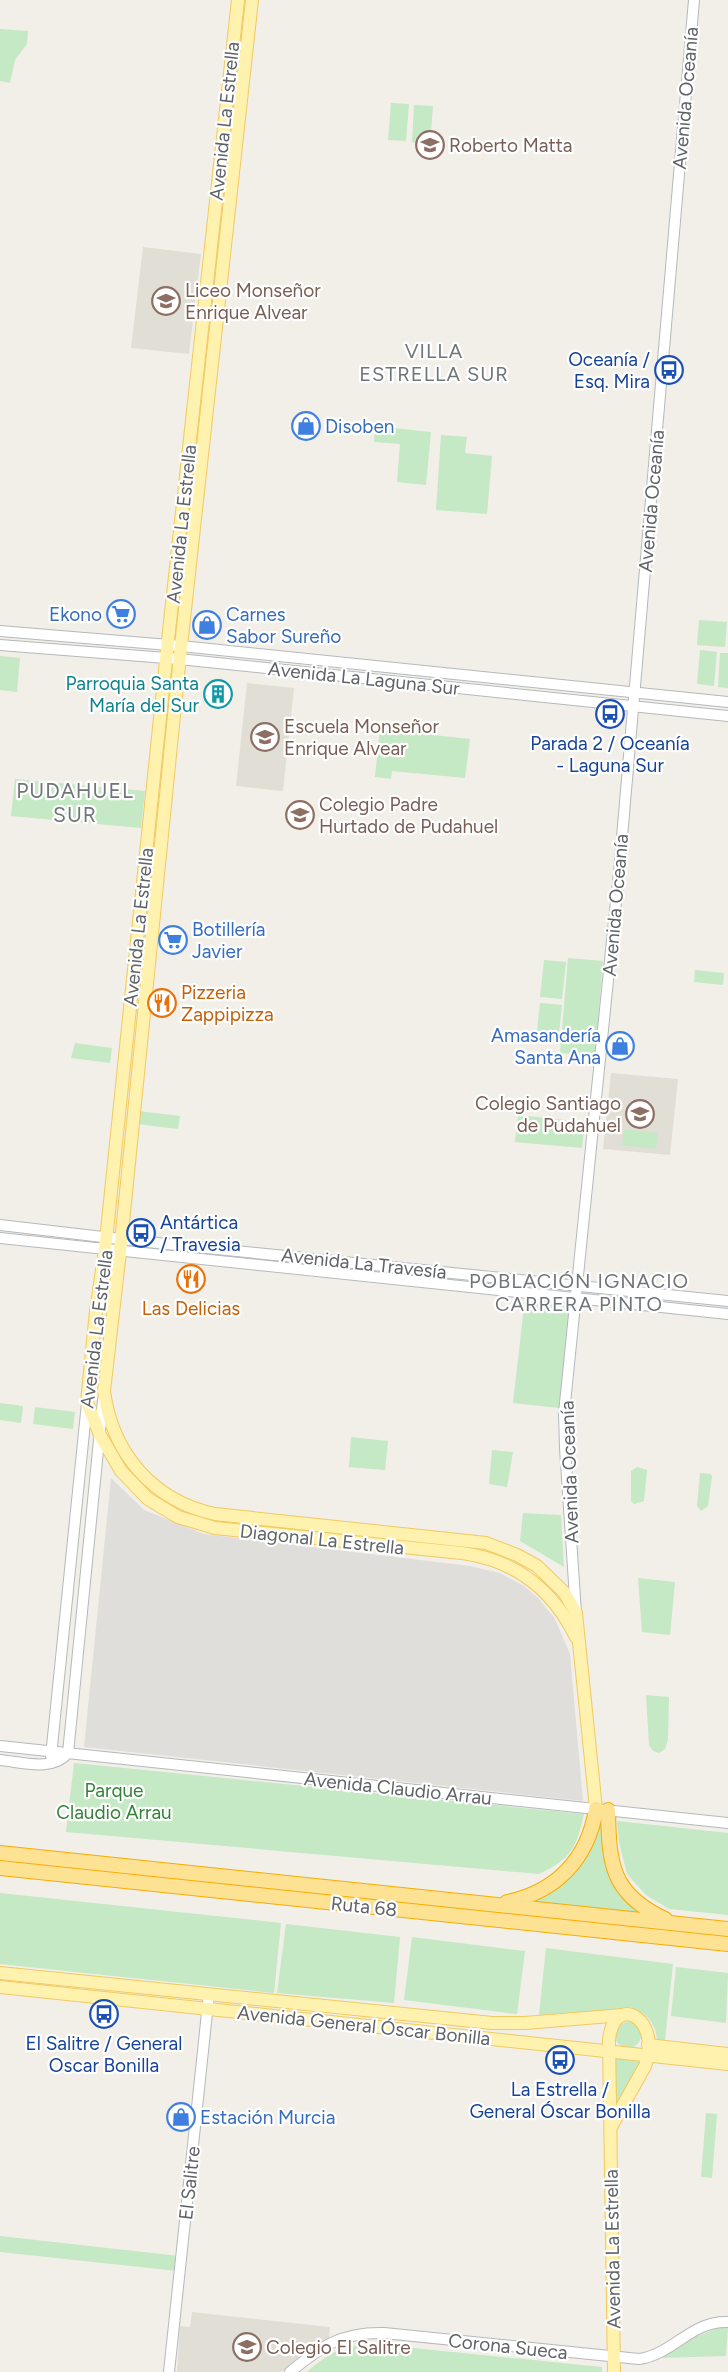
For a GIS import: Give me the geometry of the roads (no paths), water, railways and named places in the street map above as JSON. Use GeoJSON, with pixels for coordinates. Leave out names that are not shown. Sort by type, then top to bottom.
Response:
{"type":"FeatureCollection","features":[{"type":"Feature","properties":{"kind":"highway"},"geometry":{"type":"LineString","coordinates":[[602,1809],[613,1869],[627,1895],[651,1912],[674,1923]]}},
{"type":"Feature","properties":{"kind":"highway"},"geometry":{"type":"LineString","coordinates":[[493,1905],[535,1894],[551,1885],[566,1873],[578,1858],[602,1809]]}},
{"type":"Feature","properties":{"kind":"highway","name":"Ruta 68"},"geometry":{"type":"LineString","coordinates":[[0,1853],[728,1929]]}},
{"type":"Feature","properties":{"kind":"highway","name":"Ruta 68"},"geometry":{"type":"LineString","coordinates":[[0,1868],[728,1944]]}},
{"type":"Feature","properties":{"kind":"main road","name":"Avenida La Estrella"},"geometry":{"type":"LineString","coordinates":[[87,1402],[97,1301],[106,1244],[166,652],[238,0]]}},
{"type":"Feature","properties":{"kind":"main road","name":"Avenida La Estrella"},"geometry":{"type":"LineString","coordinates":[[104,1391],[121,1246],[181,646],[252,0]]}},
{"type":"Feature","properties":{"kind":"main road","name":"Diagonal La Estrella"},"geometry":{"type":"LineString","coordinates":[[104,1391],[112,1426],[127,1458],[144,1477],[172,1498],[195,1509],[215,1514],[474,1541],[512,1552],[547,1574],[564,1592],[576,1613]]}},
{"type":"Feature","properties":{"kind":"main road"},"geometry":{"type":"LineString","coordinates":[[87,1402],[102,1413],[112,1426]]}},
{"type":"Feature","properties":{"kind":"main road","name":"Diagonal La Estrella"},"geometry":{"type":"LineString","coordinates":[[87,1402],[114,1461],[134,1488],[155,1504],[190,1522],[237,1531],[473,1554],[511,1567],[534,1581],[552,1599],[579,1644]]}},
{"type":"Feature","properties":{"kind":"main road"},"geometry":{"type":"LineString","coordinates":[[398,1533],[401,1539],[398,1546]]}},
{"type":"Feature","properties":{"kind":"main road","name":"Avenida Oceanía"},"geometry":{"type":"LineString","coordinates":[[576,1613],[602,1809]]}},
{"type":"Feature","properties":{"kind":"main road","name":"Avenida General Óscar Bonilla"},"geometry":{"type":"LineString","coordinates":[[0,1972],[492,2024],[624,2015]]}},
{"type":"Feature","properties":{"kind":"main road","name":"Avenida General Óscar Bonilla"},"geometry":{"type":"LineString","coordinates":[[0,1987],[609,2051],[648,2050],[728,2054]]}},
{"type":"Feature","properties":{"kind":"main road","name":"Avenida La Estrella"},"geometry":{"type":"LineString","coordinates":[[614,2372],[609,2051],[611,2026],[624,2015]]}},
{"type":"Feature","properties":{"kind":"main road"},"geometry":{"type":"LineString","coordinates":[[624,2015],[636,2016],[644,2023],[648,2050]]}},
{"type":"Feature","properties":{"kind":"main road","name":"Avenida La Estrella"},"geometry":{"type":"LineString","coordinates":[[611,2127],[645,2066],[648,2050]]}},
{"type":"Feature","properties":{"kind":"main road","name":"Avenida General Óscar Bonilla"},"geometry":{"type":"LineString","coordinates":[[648,2050],[728,2064]]}},
{"type":"Feature","properties":{"kind":"street","name":"Avenida Oceanía"},"geometry":{"type":"LineString","coordinates":[[576,1613],[564,1423],[615,909],[694,0]]}},
{"type":"Feature","properties":{"kind":"street","name":"Avenida La Laguna Sur"},"geometry":{"type":"LineString","coordinates":[[0,631],[166,652],[180,659],[728,716]]}},
{"type":"Feature","properties":{"kind":"street","name":"Avenida La Laguna Sur"},"geometry":{"type":"LineString","coordinates":[[0,644],[166,652],[181,646],[728,702]]}},
{"type":"Feature","properties":{"kind":"street","name":"Avenida La Travesía"},"geometry":{"type":"LineString","coordinates":[[0,1225],[121,1246],[728,1314]]}},
{"type":"Feature","properties":{"kind":"street","name":"Avenida La Travesía"},"geometry":{"type":"LineString","coordinates":[[0,1238],[106,1244]]}},
{"type":"Feature","properties":{"kind":"street","name":"Avenida La Travesía"},"geometry":{"type":"LineString","coordinates":[[121,1246],[728,1301]]}},
{"type":"Feature","properties":{"kind":"street","name":"Avenida La Estrella"},"geometry":{"type":"LineString","coordinates":[[68,1753],[104,1391]]}},
{"type":"Feature","properties":{"kind":"street","name":"Avenida La Estrella"},"geometry":{"type":"LineString","coordinates":[[51,1764],[87,1402]]}},
{"type":"Feature","properties":{"kind":"street","name":"Avenida Claudio Arrau"},"geometry":{"type":"LineString","coordinates":[[0,1746],[728,1823]]}},
{"type":"Feature","properties":{"kind":"street"},"geometry":{"type":"LineString","coordinates":[[0,1760],[51,1764],[61,1760],[68,1753]]}},
{"type":"Feature","properties":{"kind":"street","name":"El Salitre"},"geometry":{"type":"LineString","coordinates":[[169,2372],[209,1994]]}},
{"type":"Feature","properties":{"kind":"street","name":"Corona Sueca"},"geometry":{"type":"LineString","coordinates":[[290,2372],[327,2343],[345,2337],[374,2333],[635,2360],[648,2358],[697,2328],[717,2322],[728,2322]]}},
{"type":"Feature","properties":{"kind":"place","name":"Roberto Matta"},"geometry":{"type":"Point","coordinates":[430,145]}},
{"type":"Feature","properties":{"kind":"place","name":"Liceo Monseñor Enrique Alvear"},"geometry":{"type":"Point","coordinates":[166,301]}},
{"type":"Feature","properties":{"kind":"place","name":"Oceanía / Esq. Mira"},"geometry":{"type":"Point","coordinates":[669,370]}},
{"type":"Feature","properties":{"kind":"place","name":"Disoben"},"geometry":{"type":"Point","coordinates":[306,426]}},
{"type":"Feature","properties":{"kind":"place","name":"Ekono"},"geometry":{"type":"Point","coordinates":[121,614]}},
{"type":"Feature","properties":{"kind":"place","name":"Carnes Sabor Sureño"},"geometry":{"type":"Point","coordinates":[207,625]}},
{"type":"Feature","properties":{"kind":"place","name":"Parroquia Santa María del Sur"},"geometry":{"type":"Point","coordinates":[218,694]}},
{"type":"Feature","properties":{"kind":"place","name":"Parada 2 / Oceanía - Laguna Sur"},"geometry":{"type":"Point","coordinates":[610,714]}},
{"type":"Feature","properties":{"kind":"place","name":"Escuela Monseñor Enrique Alvear"},"geometry":{"type":"Point","coordinates":[265,737]}},
{"type":"Feature","properties":{"kind":"place","name":"Colegio Padre Hurtado de Pudahuel"},"geometry":{"type":"Point","coordinates":[300,815]}},
{"type":"Feature","properties":{"kind":"place","name":"Botillería Javier"},"geometry":{"type":"Point","coordinates":[173,940]}},
{"type":"Feature","properties":{"kind":"place","name":"Pizzeria Zappipizza"},"geometry":{"type":"Point","coordinates":[162,1003]}},
{"type":"Feature","properties":{"kind":"place","name":"Amasandería Santa Ana"},"geometry":{"type":"Point","coordinates":[620,1046]}},
{"type":"Feature","properties":{"kind":"place","name":"Colegio Santiago de Pudahuel"},"geometry":{"type":"Point","coordinates":[640,1114]}},
{"type":"Feature","properties":{"kind":"place","name":"Antártica / Travesia"},"geometry":{"type":"Point","coordinates":[141,1233]}},
{"type":"Feature","properties":{"kind":"place","name":"Las Delicias"},"geometry":{"type":"Point","coordinates":[191,1279]}},
{"type":"Feature","properties":{"kind":"place","name":"El Salitre / General Oscar Bonilla"},"geometry":{"type":"Point","coordinates":[104,2014]}},
{"type":"Feature","properties":{"kind":"place","name":"La Estrella / General Óscar Bonilla"},"geometry":{"type":"Point","coordinates":[560,2060]}},
{"type":"Feature","properties":{"kind":"place","name":"Estación Murcia"},"geometry":{"type":"Point","coordinates":[181,2117]}},
{"type":"Feature","properties":{"kind":"place","name":"Colegio El Salitre"},"geometry":{"type":"Point","coordinates":[247,2347]}},
{"type":"Feature","properties":{"kind":"district","name":"VILLA ESTRELLA SUR"},"geometry":{"type":"Point","coordinates":[434,362]}},
{"type":"Feature","properties":{"kind":"district","name":"PUDAHUEL SUR"},"geometry":{"type":"Point","coordinates":[75,803]}},
{"type":"Feature","properties":{"kind":"district","name":"POBLACIÓN IGNACIO CARRERA PINTO"},"geometry":{"type":"Point","coordinates":[579,1292]}},
{"type":"Feature","properties":{"kind":"park label","name":"Parque Claudio Arrau"},"geometry":{"type":"Point","coordinates":[114,1801]}}]}
